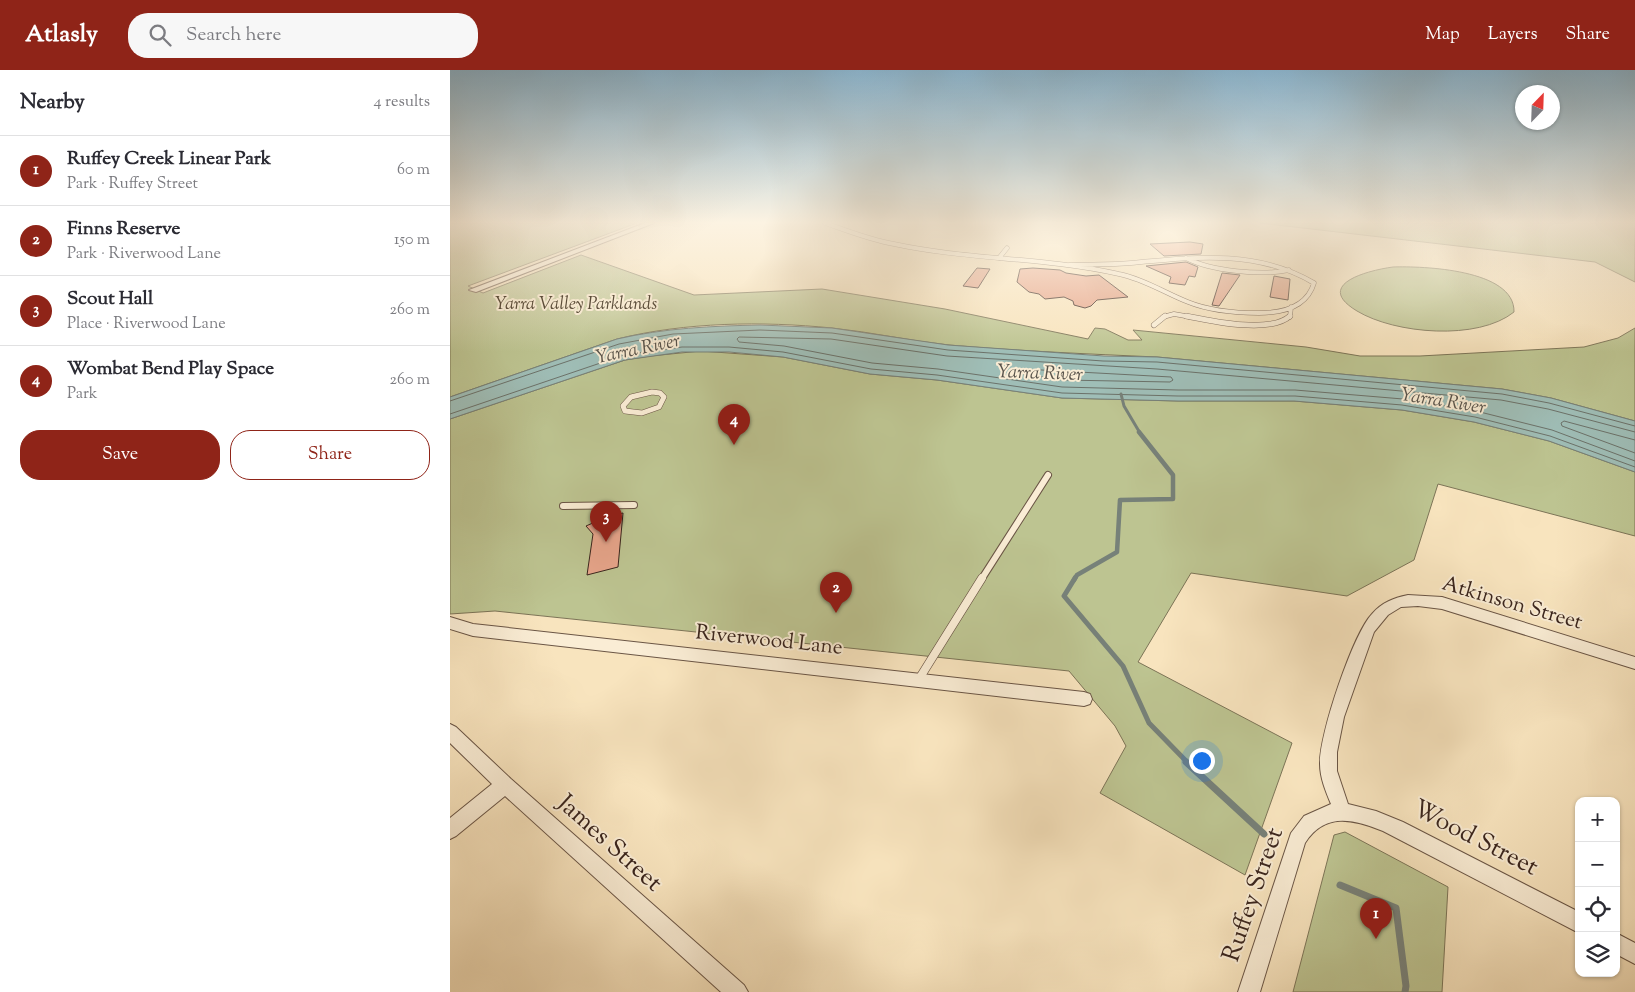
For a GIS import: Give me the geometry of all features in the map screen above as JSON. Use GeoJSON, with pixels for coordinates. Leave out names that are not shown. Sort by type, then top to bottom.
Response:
{"type":"FeatureCollection","features":[{"type":"Feature","properties":{"kind":"street"},"geometry":{"type":"LineString","coordinates":[[473,290],[536,266]]}},
{"type":"Feature","properties":{"kind":"street","name":"Atkinson Street"},"geometry":{"type":"LineString","coordinates":[[1343,812],[1331,781],[1328,750],[1333,729],[1368,630],[1377,616],[1388,606],[1403,600],[1442,603],[1635,663]]}},
{"type":"Feature","properties":{"kind":"street","name":"Riverwood Lane"},"geometry":{"type":"LineString","coordinates":[[450,623],[473,630],[1084,699]]}},
{"type":"Feature","properties":{"kind":"street","name":"James Street"},"geometry":{"type":"LineString","coordinates":[[450,732],[505,785],[737,992]]}},
{"type":"Feature","properties":{"kind":"street"},"geometry":{"type":"LineString","coordinates":[[450,830],[505,785]]}},
{"type":"Feature","properties":{"kind":"street","name":"Wood Street"},"geometry":{"type":"LineString","coordinates":[[1343,812],[1374,819],[1404,832],[1575,921]]}},
{"type":"Feature","properties":{"kind":"street","name":"Ruffey Street"},"geometry":{"type":"LineString","coordinates":[[1249,992],[1297,840],[1310,822],[1322,816],[1343,812]]}},
{"type":"Feature","properties":{"kind":"street"},"geometry":{"type":"LineString","coordinates":[[1620,945],[1635,954]]}},
{"type":"Feature","properties":{"kind":"lane"},"geometry":{"type":"LineString","coordinates":[[1075,266],[1130,276],[1202,307],[1254,313],[1291,308],[1307,299],[1313,290],[1314,283],[1304,275],[1271,266]]}},
{"type":"Feature","properties":{"kind":"lane"},"geometry":{"type":"LineString","coordinates":[[1221,266],[1270,273],[1289,270]]}},
{"type":"Feature","properties":{"kind":"lane"},"geometry":{"type":"LineString","coordinates":[[1154,325],[1160,318],[1168,314],[1182,314],[1228,324],[1252,325],[1274,323],[1290,317],[1291,308]]}},
{"type":"Feature","properties":{"kind":"lane"},"geometry":{"type":"LineString","coordinates":[[652,392],[662,395],[663,402],[657,408],[647,412],[631,414],[623,408],[628,400],[641,393],[652,392]]}},
{"type":"Feature","properties":{"kind":"lane"},"geometry":{"type":"LineString","coordinates":[[919,679],[1048,475]]}},
{"type":"Feature","properties":{"kind":"lane"},"geometry":{"type":"LineString","coordinates":[[563,506],[634,505]]}},
{"type":"Feature","properties":{"kind":"green space","name":"Yarra Valley Parklands"},"geometry":{"type":"Polygon","coordinates":[[[450,266],[522,266],[468,286],[483,293],[553,266],[612,266],[694,295],[822,289],[945,309],[1088,339],[1095,328],[1105,329],[1128,340],[1142,340],[1133,330],[1306,347],[1360,356],[1420,356],[1584,347],[1618,338],[1635,328],[1635,421],[1551,398],[1502,389],[1157,357],[949,345],[847,330],[779,324],[724,324],[643,333],[617,339],[450,397],[450,266]]]}},
{"type":"Feature","properties":{"kind":"green space"},"geometry":{"type":"Polygon","coordinates":[[[1603,266],[1635,266],[1635,282],[1603,266]]]}},
{"type":"Feature","properties":{"kind":"green space"},"geometry":{"type":"Polygon","coordinates":[[[1393,267],[1444,269],[1484,279],[1500,287],[1510,298],[1514,312],[1498,321],[1480,327],[1436,331],[1414,329],[1373,319],[1357,311],[1345,301],[1340,293],[1343,286],[1349,280],[1371,271],[1393,267]]]}},
{"type":"Feature","properties":{"kind":"green space"},"geometry":{"type":"Polygon","coordinates":[[[701,351],[783,357],[870,374],[937,380],[1062,398],[1294,401],[1402,410],[1474,422],[1549,441],[1635,472],[1635,536],[1438,484],[1414,560],[1347,596],[1191,573],[1138,662],[1292,743],[1245,875],[1100,793],[1126,746],[1115,726],[1069,671],[495,611],[450,614],[450,419],[625,360],[701,351]]]}},
{"type":"Feature","properties":{"kind":"green space"},"geometry":{"type":"Polygon","coordinates":[[[1345,832],[1448,887],[1442,992],[1293,992],[1334,835],[1345,832]]]}},
{"type":"Feature","properties":{"kind":"water","name":"Yarra River"},"geometry":{"type":"Polygon","coordinates":[[[760,325],[832,328],[948,345],[1104,356],[1157,357],[1502,389],[1551,398],[1635,421],[1635,472],[1549,441],[1474,422],[1402,410],[1294,401],[1062,398],[937,380],[870,374],[783,357],[729,352],[682,352],[625,360],[450,419],[450,397],[617,339],[688,328],[760,325]]]}},
{"type":"Feature","properties":{"kind":"building"},"geometry":{"type":"Polygon","coordinates":[[[1146,266],[1198,267],[1195,277],[1189,276],[1185,285],[1169,283],[1171,277],[1146,266]]]}},
{"type":"Feature","properties":{"kind":"building"},"geometry":{"type":"Polygon","coordinates":[[[977,268],[990,269],[978,288],[963,286],[977,268]]]}},
{"type":"Feature","properties":{"kind":"building"},"geometry":{"type":"Polygon","coordinates":[[[1020,269],[1060,270],[1066,273],[1086,276],[1099,275],[1128,297],[1097,300],[1091,306],[1085,308],[1074,305],[1073,301],[1064,297],[1045,299],[1039,294],[1029,292],[1017,282],[1020,269]]]}},
{"type":"Feature","properties":{"kind":"building"},"geometry":{"type":"Polygon","coordinates":[[[1222,273],[1240,275],[1219,306],[1212,305],[1222,273]]]}},
{"type":"Feature","properties":{"kind":"building"},"geometry":{"type":"Polygon","coordinates":[[[1274,276],[1290,279],[1288,300],[1270,297],[1274,276]]]}},
{"type":"Feature","properties":{"kind":"building"},"geometry":{"type":"Polygon","coordinates":[[[623,513],[618,567],[587,575],[593,534],[586,526],[595,522],[595,519],[623,513]]]}},
{"type":"Feature","properties":{"kind":"waterway"},"geometry":{"type":"LineString","coordinates":[[1121,394],[1124,406],[1140,433]]}},
{"type":"Feature","properties":{"kind":"waterway"},"geometry":{"type":"LineString","coordinates":[[1074,580],[1077,575],[1117,552],[1120,500],[1173,499],[1173,475],[1139,432]]}},
{"type":"Feature","properties":{"kind":"waterway"},"geometry":{"type":"LineString","coordinates":[[1075,578],[1064,596],[1123,666],[1149,723],[1188,763]]}},
{"type":"Feature","properties":{"kind":"waterway"},"geometry":{"type":"LineString","coordinates":[[1186,762],[1264,834]]}},
{"type":"Feature","properties":{"kind":"waterway"},"geometry":{"type":"LineString","coordinates":[[1340,885],[1396,908],[1406,986],[1405,992]]}},
{"type":"Feature","properties":{"kind":"place","name":"Wombat Bend Play Space"},"geometry":{"type":"Point","coordinates":[734,445]}},
{"type":"Feature","properties":{"kind":"place","name":"Scout Hall"},"geometry":{"type":"Point","coordinates":[606,542]}},
{"type":"Feature","properties":{"kind":"place","name":"Finns Reserve"},"geometry":{"type":"Point","coordinates":[836,613]}},
{"type":"Feature","properties":{"kind":"place","name":"Ruffey Creek Linear Park"},"geometry":{"type":"Point","coordinates":[1376,939]}}]}
